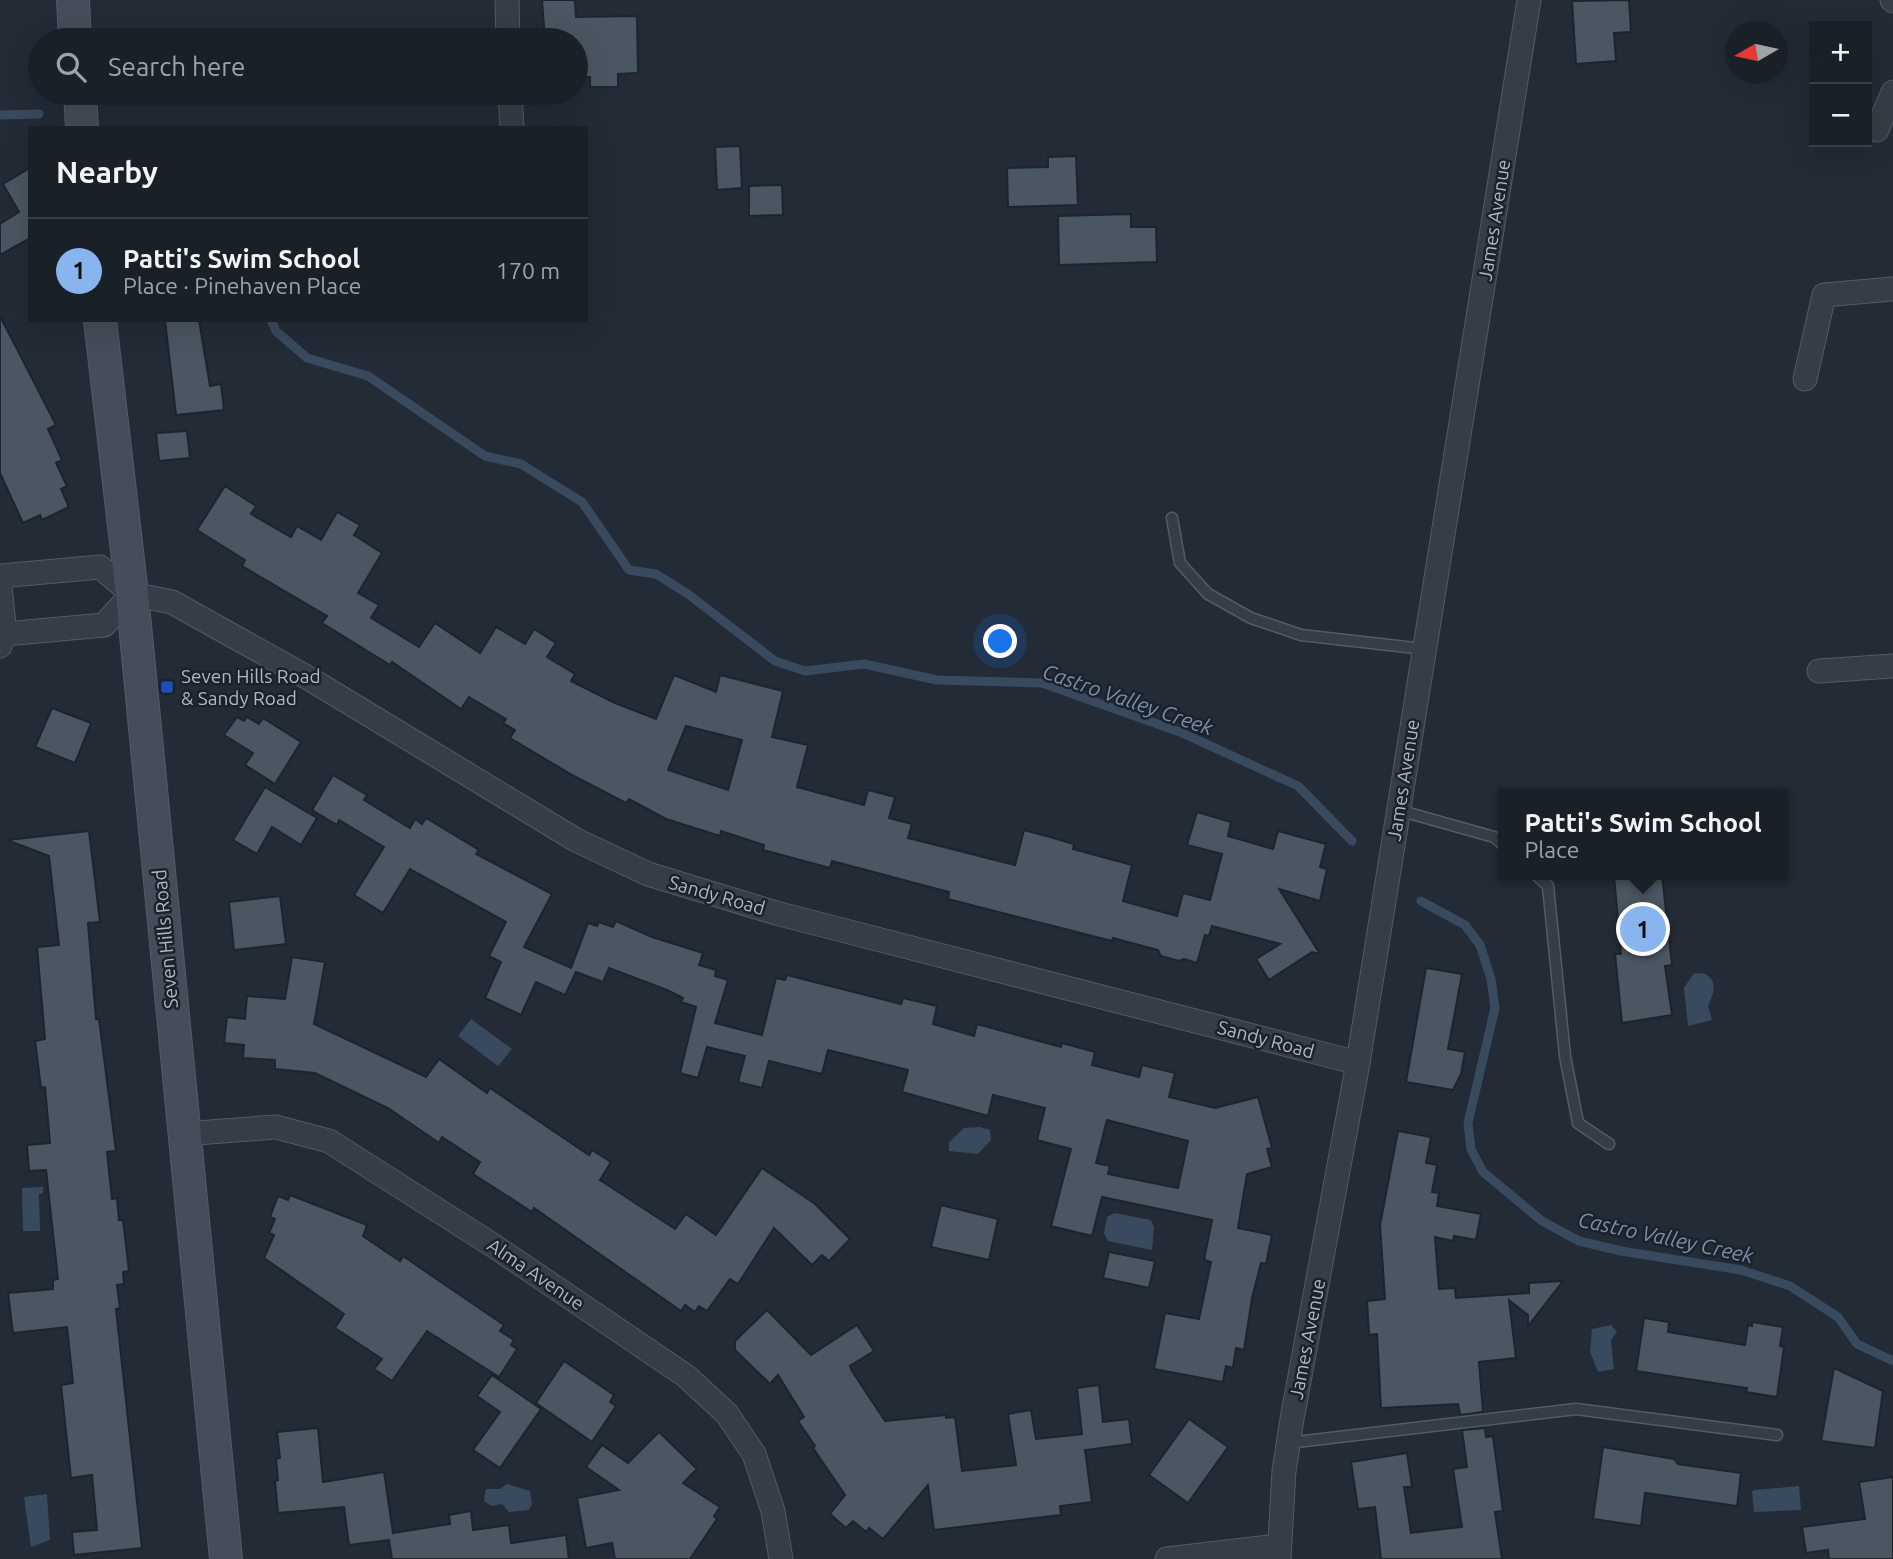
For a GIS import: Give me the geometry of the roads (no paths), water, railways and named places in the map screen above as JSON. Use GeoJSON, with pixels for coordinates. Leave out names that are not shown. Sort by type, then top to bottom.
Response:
{"type":"FeatureCollection","features":[{"type":"Feature","properties":{"kind":"street"},"geometry":{"type":"LineString","coordinates":[[73,0],[74,28]]}},
{"type":"Feature","properties":{"kind":"street"},"geometry":{"type":"LineString","coordinates":[[507,0],[508,28]]}},
{"type":"Feature","properties":{"kind":"street","name":"James Avenue"},"geometry":{"type":"LineString","coordinates":[[1279,1552],[1288,1443],[1358,1063],[1529,0]]}},
{"type":"Feature","properties":{"kind":"street"},"geometry":{"type":"LineString","coordinates":[[1877,130],[1893,92]]}},
{"type":"Feature","properties":{"kind":"street"},"geometry":{"type":"LineString","coordinates":[[81,105],[82,126]]}},
{"type":"Feature","properties":{"kind":"street"},"geometry":{"type":"LineString","coordinates":[[511,105],[512,126]]}},
{"type":"Feature","properties":{"kind":"street"},"geometry":{"type":"LineString","coordinates":[[1805,379],[1824,295],[1893,289]]}},
{"type":"Feature","properties":{"kind":"street","name":"Seven Hills Road"},"geometry":{"type":"LineString","coordinates":[[100,322],[132,594],[226,1559]]}},
{"type":"Feature","properties":{"kind":"street"},"geometry":{"type":"LineString","coordinates":[[0,576],[100,567],[132,594],[104,625],[3,640],[0,586]]}},
{"type":"Feature","properties":{"kind":"street","name":"Sandy Road"},"geometry":{"type":"LineString","coordinates":[[132,594],[165,599],[209,622],[310,679],[576,840],[648,874],[788,916],[1358,1063]]}},
{"type":"Feature","properties":{"kind":"street"},"geometry":{"type":"LineString","coordinates":[[1819,671],[1893,666]]}},
{"type":"Feature","properties":{"kind":"street","name":"Alma Avenue"},"geometry":{"type":"LineString","coordinates":[[183,1134],[276,1127],[329,1141],[494,1246],[686,1376],[727,1414],[754,1454],[773,1511],[781,1559]]}},
{"type":"Feature","properties":{"kind":"street"},"geometry":{"type":"LineString","coordinates":[[1167,1559],[1279,1552]]}},
{"type":"Feature","properties":{"kind":"lane"},"geometry":{"type":"LineString","coordinates":[[1172,518],[1180,563],[1208,594],[1251,618],[1301,635],[1424,649]]}},
{"type":"Feature","properties":{"kind":"lane"},"geometry":{"type":"LineString","coordinates":[[1398,810],[1494,837],[1498,841]]}},
{"type":"Feature","properties":{"kind":"lane"},"geometry":{"type":"LineString","coordinates":[[1541,880],[1548,886],[1565,1056],[1578,1124],[1609,1143]]}},
{"type":"Feature","properties":{"kind":"lane"},"geometry":{"type":"LineString","coordinates":[[1288,1443],[1576,1409],[1777,1435]]}},
{"type":"Feature","properties":{"kind":"water"},"geometry":{"type":"Polygon","coordinates":[[[1694,973],[1706,974],[1713,982],[1714,989],[1708,1006],[1712,1020],[1688,1026],[1684,988],[1694,973]]]}},
{"type":"Feature","properties":{"kind":"water"},"geometry":{"type":"Polygon","coordinates":[[[471,1019],[512,1049],[498,1066],[458,1036],[471,1019]]]}},
{"type":"Feature","properties":{"kind":"water"},"geometry":{"type":"Polygon","coordinates":[[[980,1127],[990,1130],[991,1140],[978,1154],[949,1151],[949,1142],[964,1128],[980,1127]]]}},
{"type":"Feature","properties":{"kind":"water"},"geometry":{"type":"Polygon","coordinates":[[[43,1187],[43,1193],[39,1194],[40,1231],[23,1231],[22,1188],[43,1187]]]}},
{"type":"Feature","properties":{"kind":"water"},"geometry":{"type":"Polygon","coordinates":[[[1114,1213],[1151,1220],[1154,1227],[1152,1250],[1108,1241],[1104,1233],[1107,1217],[1114,1213]]]}},
{"type":"Feature","properties":{"kind":"water"},"geometry":{"type":"Polygon","coordinates":[[[1611,1325],[1617,1332],[1611,1340],[1614,1369],[1598,1372],[1590,1352],[1592,1329],[1611,1325]]]}},
{"type":"Feature","properties":{"kind":"water"},"geometry":{"type":"Polygon","coordinates":[[[507,1484],[530,1491],[532,1504],[529,1510],[509,1512],[502,1504],[491,1506],[484,1501],[486,1489],[500,1489],[507,1484]]]}},
{"type":"Feature","properties":{"kind":"water"},"geometry":{"type":"Polygon","coordinates":[[[1799,1486],[1801,1510],[1754,1512],[1752,1491],[1799,1486]]]}},
{"type":"Feature","properties":{"kind":"water"},"geometry":{"type":"Polygon","coordinates":[[[47,1494],[50,1540],[31,1547],[24,1497],[47,1494]]]}},
{"type":"Feature","properties":{"kind":"waterway","name":"Castro Valley Creek"},"geometry":{"type":"LineString","coordinates":[[0,115],[39,114]]}},
{"type":"Feature","properties":{"kind":"waterway","name":"Castro Valley Creek"},"geometry":{"type":"LineString","coordinates":[[272,322],[276,331],[307,358],[368,376],[485,456],[521,464],[582,502],[629,570],[656,574],[688,594],[775,661],[805,671],[864,664],[937,680],[1042,683],[1180,732],[1298,786],[1352,841]]}},
{"type":"Feature","properties":{"kind":"waterway","name":"Castro Valley Creek"},"geometry":{"type":"LineString","coordinates":[[1421,901],[1465,925],[1480,945],[1491,979],[1495,1008],[1468,1123],[1471,1149],[1483,1172],[1542,1221],[1579,1241],[1621,1251],[1741,1270],[1790,1286],[1838,1317],[1857,1344],[1893,1361]]}},
{"type":"Feature","properties":{"kind":"place","name":"Seven Hills Road & Sandy Road"},"geometry":{"type":"Point","coordinates":[167,687]}},
{"type":"Feature","properties":{"kind":"place","name":"Patti's Swim School"},"geometry":{"type":"Point","coordinates":[1643,929]}}]}
